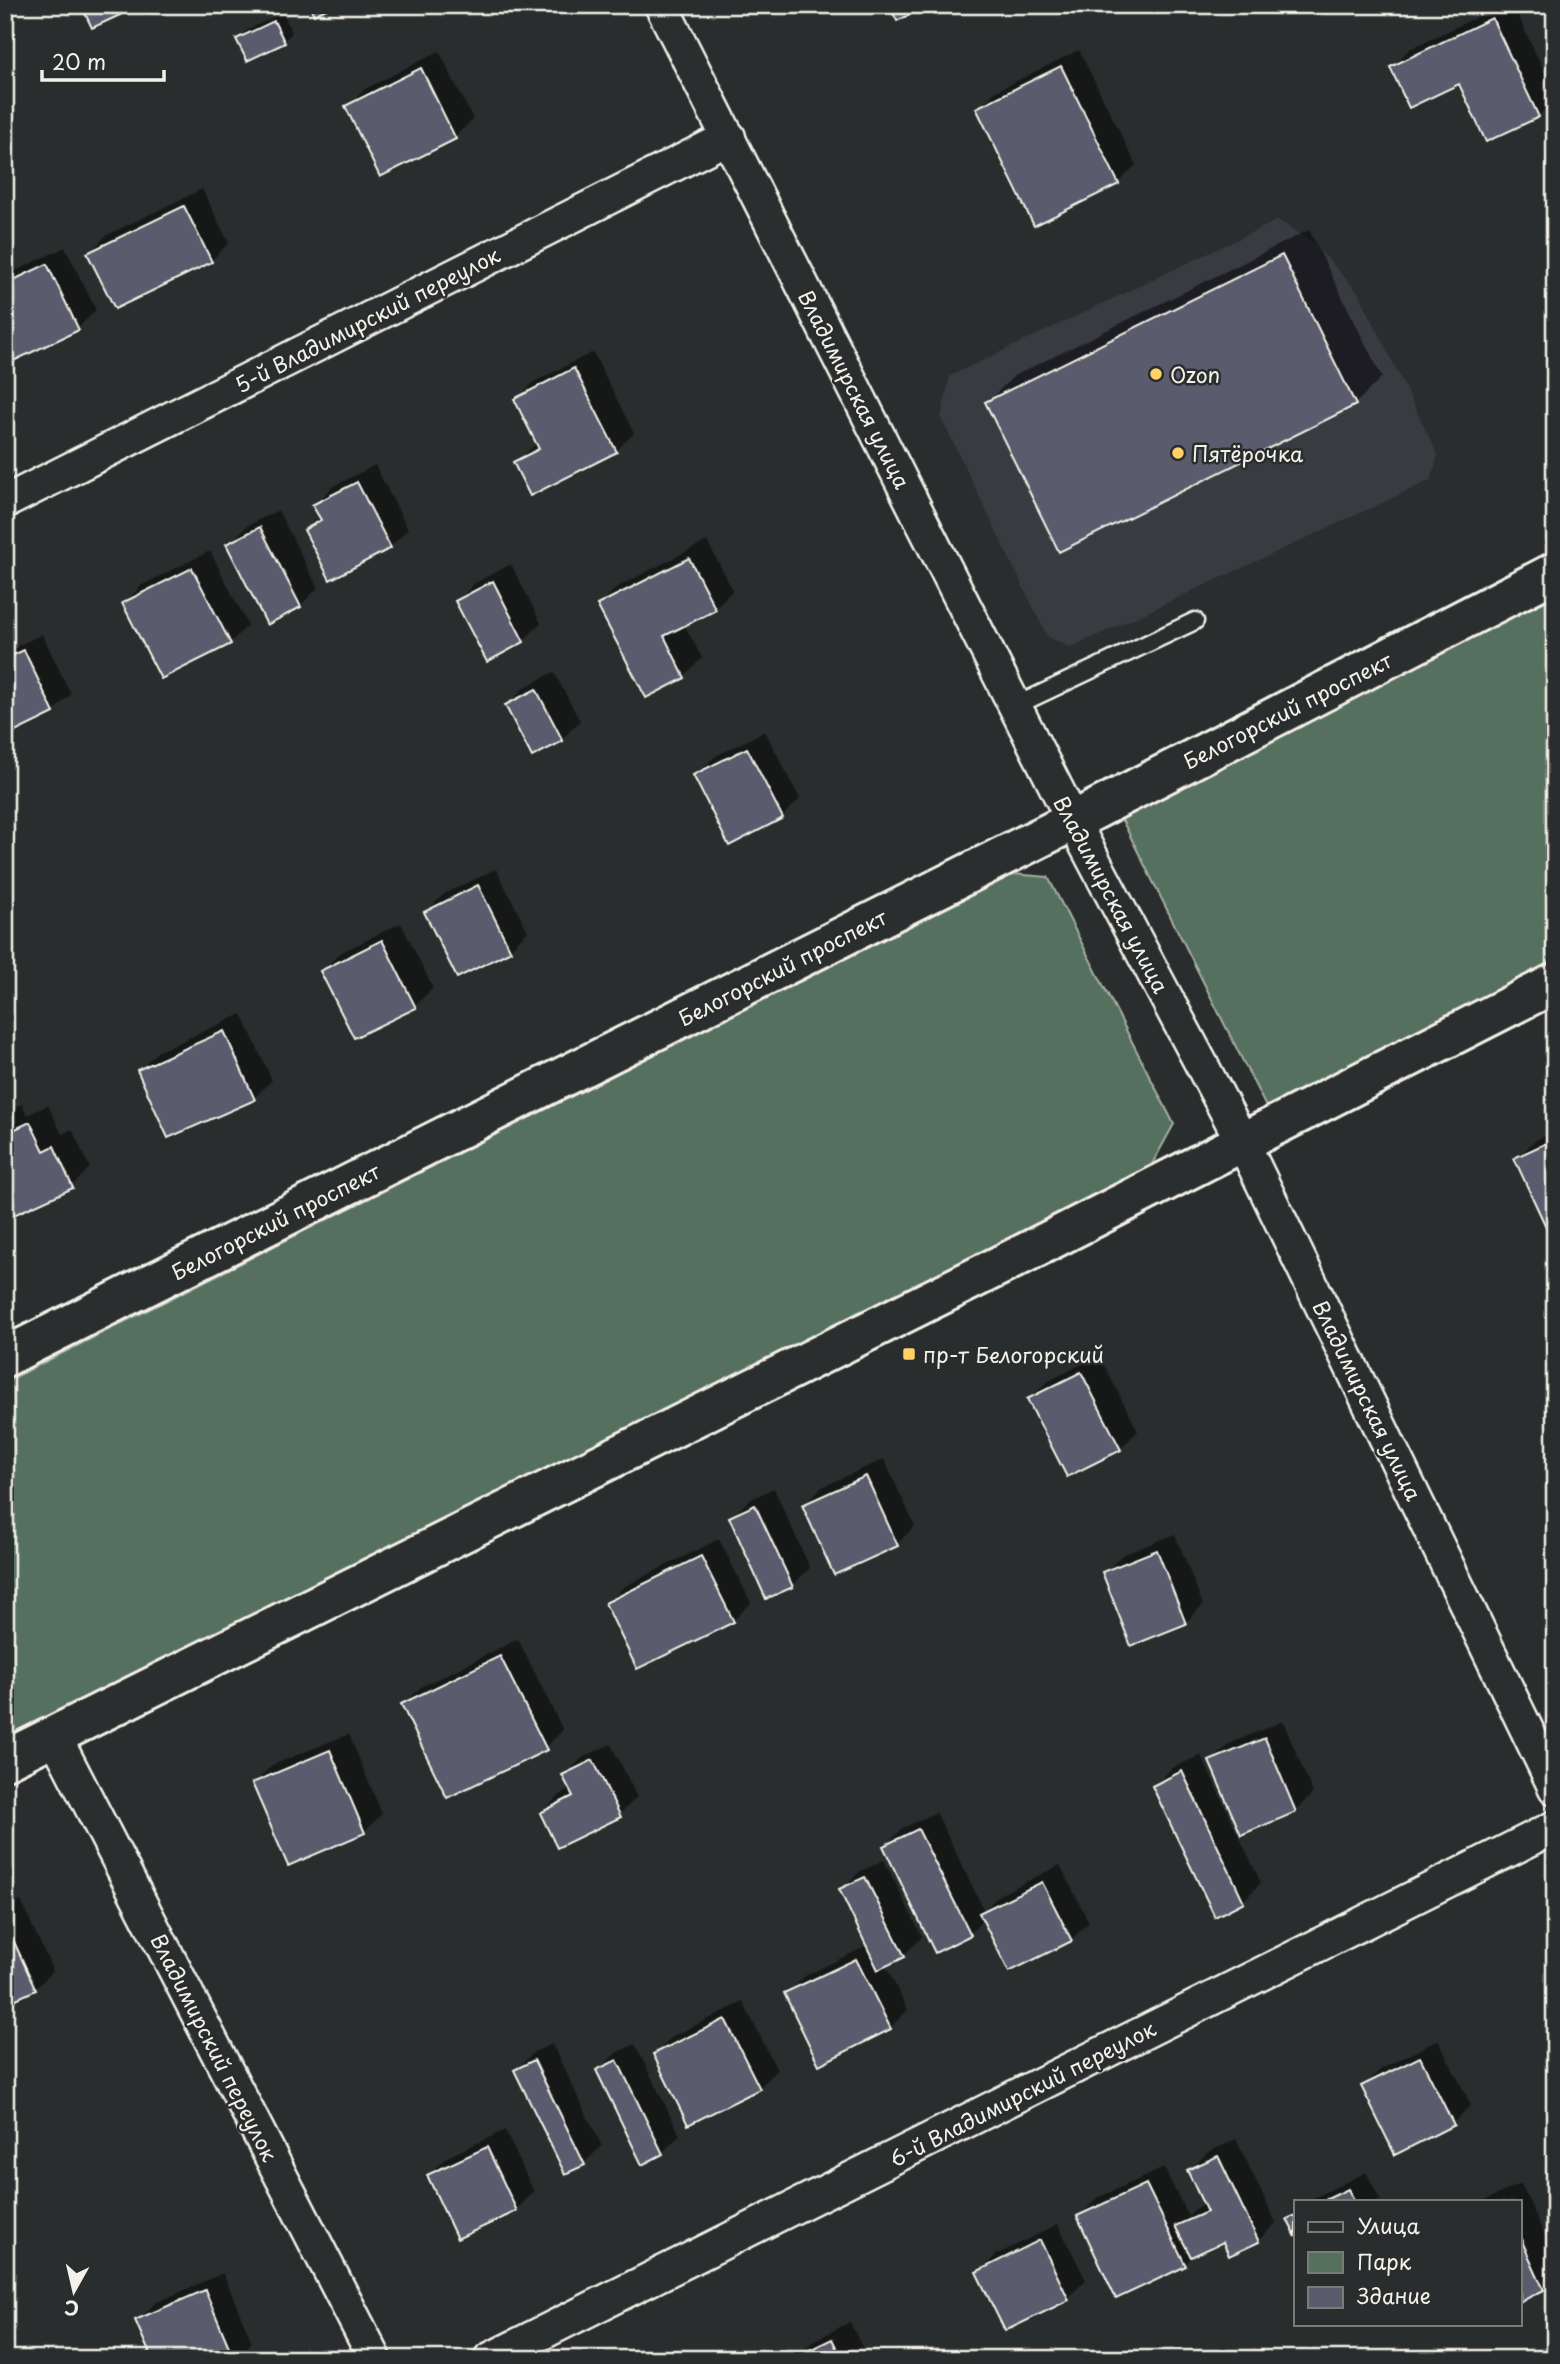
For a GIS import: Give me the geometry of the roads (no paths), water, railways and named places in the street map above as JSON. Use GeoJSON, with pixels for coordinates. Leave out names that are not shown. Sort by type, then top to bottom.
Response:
{"type":"FeatureCollection","features":[{"type":"Feature","properties":{"kind":"street","name":"Владимирская улица"},"geometry":{"type":"LineString","coordinates":[[661,5],[1073,821],[1243,1143],[1555,1788]]}},
{"type":"Feature","properties":{"kind":"street","name":"5-й Владимирский переулок"},"geometry":{"type":"LineString","coordinates":[[5,502],[729,137]]}},
{"type":"Feature","properties":{"kind":"street","name":"Белогорский проспект"},"geometry":{"type":"LineString","coordinates":[[5,1357],[1073,821],[1555,572]]}},
{"type":"Feature","properties":{"kind":"street"},"geometry":{"type":"LineString","coordinates":[[5,1760],[1243,1143],[1555,983]]}},
{"type":"Feature","properties":{"kind":"street","name":"Владимирский переулок"},"geometry":{"type":"LineString","coordinates":[[54,1735],[375,2359]]}},
{"type":"Feature","properties":{"kind":"street","name":"6-й Владимирский переулок"},"geometry":{"type":"LineString","coordinates":[[490,2359],[1555,1826]]}},
{"type":"Feature","properties":{"kind":"lane"},"geometry":{"type":"LineString","coordinates":[[1015,705],[1195,621]]}},
{"type":"Feature","properties":{"kind":"place","name":"Ozon"},"geometry":{"type":"Point","coordinates":[1156,374]}},
{"type":"Feature","properties":{"kind":"place","name":"Пятёрочка"},"geometry":{"type":"Point","coordinates":[1178,453]}},
{"type":"Feature","properties":{"kind":"place","name":"пр-т Белогорский"},"geometry":{"type":"Point","coordinates":[909,1354]}}]}
